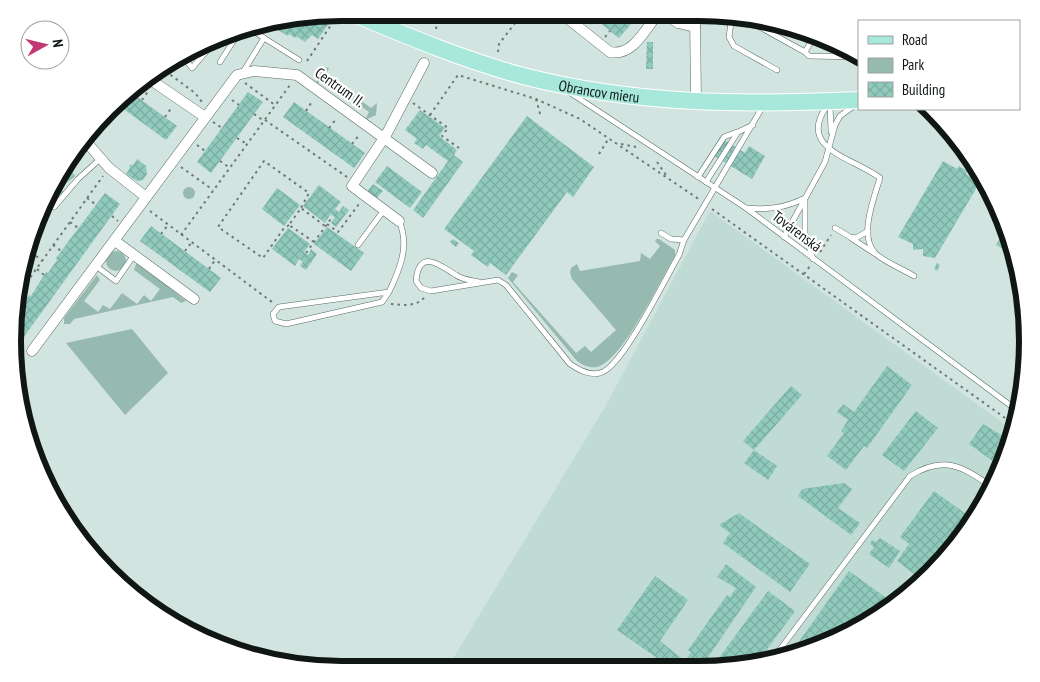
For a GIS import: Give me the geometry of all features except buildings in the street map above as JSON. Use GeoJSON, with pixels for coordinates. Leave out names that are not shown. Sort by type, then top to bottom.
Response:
{"type":"FeatureCollection","features":[{"type":"Feature","properties":{"kind":"main road","name":"Obrancov mieru"},"geometry":{"type":"LineString","coordinates":[[370,21],[412,39],[484,64],[554,82],[620,95],[696,102],[765,104],[858,102]]}},
{"type":"Feature","properties":{"kind":"street"},"geometry":{"type":"LineString","coordinates":[[571,21],[610,52],[618,54],[628,51],[652,21]]}},
{"type":"Feature","properties":{"kind":"street"},"geometry":{"type":"LineString","coordinates":[[675,21],[695,27]]}},
{"type":"Feature","properties":{"kind":"street"},"geometry":{"type":"LineString","coordinates":[[695,21],[696,102]]}},
{"type":"Feature","properties":{"kind":"street"},"geometry":{"type":"LineString","coordinates":[[399,221],[352,186],[385,137],[424,63]]}},
{"type":"Feature","properties":{"kind":"street","name":"Centrum II."},"geometry":{"type":"LineString","coordinates":[[243,77],[297,75],[385,137],[432,173]]}},
{"type":"Feature","properties":{"kind":"street"},"geometry":{"type":"LineString","coordinates":[[32,351],[232,79],[243,77]]}},
{"type":"Feature","properties":{"kind":"street"},"geometry":{"type":"LineString","coordinates":[[153,82],[205,117]]}},
{"type":"Feature","properties":{"kind":"street"},"geometry":{"type":"LineString","coordinates":[[87,146],[96,162],[144,201]]}},
{"type":"Feature","properties":{"kind":"street"},"geometry":{"type":"LineString","coordinates":[[114,241],[194,299]]}},
{"type":"Feature","properties":{"kind":"lane"},"geometry":{"type":"LineString","coordinates":[[731,23],[728,37],[734,46],[777,70]]}},
{"type":"Feature","properties":{"kind":"lane"},"geometry":{"type":"LineString","coordinates":[[759,27],[814,57],[846,57]]}},
{"type":"Feature","properties":{"kind":"lane"},"geometry":{"type":"LineString","coordinates":[[256,33],[299,60]]}},
{"type":"Feature","properties":{"kind":"lane"},"geometry":{"type":"LineString","coordinates":[[243,77],[264,38]]}},
{"type":"Feature","properties":{"kind":"lane"},"geometry":{"type":"LineString","coordinates":[[220,62],[234,40]]}},
{"type":"Feature","properties":{"kind":"lane"},"geometry":{"type":"LineString","coordinates":[[805,52],[811,42]]}},
{"type":"Feature","properties":{"kind":"lane"},"geometry":{"type":"LineString","coordinates":[[187,61],[192,68],[206,51]]}},
{"type":"Feature","properties":{"kind":"lane","name":"Továrenská"},"geometry":{"type":"LineString","coordinates":[[554,82],[746,208],[1012,407]]}},
{"type":"Feature","properties":{"kind":"lane"},"geometry":{"type":"LineString","coordinates":[[830,102],[831,137]]}},
{"type":"Feature","properties":{"kind":"lane"},"geometry":{"type":"LineString","coordinates":[[830,102],[818,121],[820,141],[828,149],[869,170],[880,178],[868,231],[870,243],[876,254]]}},
{"type":"Feature","properties":{"kind":"lane"},"geometry":{"type":"LineString","coordinates":[[784,237],[825,162],[831,137],[840,116],[858,103]]}},
{"type":"Feature","properties":{"kind":"lane"},"geometry":{"type":"LineString","coordinates":[[480,282],[465,279],[442,264],[430,261],[422,265],[417,272],[416,281],[421,288],[431,291],[498,280],[506,285],[570,364],[585,372],[601,372],[613,364],[631,340],[679,255],[684,240],[765,104]]}},
{"type":"Feature","properties":{"kind":"lane"},"geometry":{"type":"LineString","coordinates":[[698,177],[724,137],[753,125]]}},
{"type":"Feature","properties":{"kind":"lane"},"geometry":{"type":"LineString","coordinates":[[706,182],[738,132]]}},
{"type":"Feature","properties":{"kind":"lane"},"geometry":{"type":"LineString","coordinates":[[52,205],[54,207],[78,178],[96,162]]}},
{"type":"Feature","properties":{"kind":"lane"},"geometry":{"type":"LineString","coordinates":[[746,208],[768,210],[805,198]]}},
{"type":"Feature","properties":{"kind":"lane"},"geometry":{"type":"LineString","coordinates":[[805,198],[805,234],[814,259]]}},
{"type":"Feature","properties":{"kind":"lane"},"geometry":{"type":"LineString","coordinates":[[358,245],[384,210]]}},
{"type":"Feature","properties":{"kind":"lane"},"geometry":{"type":"LineString","coordinates":[[389,292],[279,307],[273,314],[275,321],[286,324],[380,303],[389,292],[403,262],[404,231],[399,221]]}},
{"type":"Feature","properties":{"kind":"lane"},"geometry":{"type":"LineString","coordinates":[[835,228],[914,276]]}},
{"type":"Feature","properties":{"kind":"lane"},"geometry":{"type":"LineString","coordinates":[[850,237],[856,238],[868,231]]}},
{"type":"Feature","properties":{"kind":"lane"},"geometry":{"type":"LineString","coordinates":[[660,233],[671,239],[684,240]]}},
{"type":"Feature","properties":{"kind":"lane"},"geometry":{"type":"LineString","coordinates":[[96,266],[116,281],[134,255]]}},
{"type":"Feature","properties":{"kind":"lane"},"geometry":{"type":"LineString","coordinates":[[779,651],[910,476],[925,466],[946,465],[966,469],[986,483]]}},
{"type":"Feature","properties":{"kind":"path"},"geometry":{"type":"LineString","coordinates":[[181,235],[297,75],[333,21]]}},
{"type":"Feature","properties":{"kind":"path"},"geometry":{"type":"LineString","coordinates":[[436,29],[438,21]]}},
{"type":"Feature","properties":{"kind":"path"},"geometry":{"type":"LineString","coordinates":[[498,52],[499,44],[516,21]]}},
{"type":"Feature","properties":{"kind":"path"},"geometry":{"type":"LineString","coordinates":[[167,72],[194,93],[206,106]]}},
{"type":"Feature","properties":{"kind":"path"},"geometry":{"type":"LineString","coordinates":[[430,115],[458,75],[536,99],[580,119],[667,177],[1009,421]]}},
{"type":"Feature","properties":{"kind":"path"},"geometry":{"type":"LineString","coordinates":[[243,77],[275,105]]}},
{"type":"Feature","properties":{"kind":"path"},"geometry":{"type":"LineString","coordinates":[[306,111],[320,91]]}},
{"type":"Feature","properties":{"kind":"path"},"geometry":{"type":"LineString","coordinates":[[405,98],[448,128],[442,136],[459,148]]}},
{"type":"Feature","properties":{"kind":"path"},"geometry":{"type":"LineString","coordinates":[[165,117],[177,99]]}},
{"type":"Feature","properties":{"kind":"path"},"geometry":{"type":"LineString","coordinates":[[536,99],[541,117]]}},
{"type":"Feature","properties":{"kind":"path"},"geometry":{"type":"LineString","coordinates":[[254,114],[355,183]]}},
{"type":"Feature","properties":{"kind":"path"},"geometry":{"type":"LineString","coordinates":[[237,138],[247,144]]}},
{"type":"Feature","properties":{"kind":"path"},"geometry":{"type":"LineString","coordinates":[[598,154],[609,138]]}},
{"type":"Feature","properties":{"kind":"path"},"geometry":{"type":"LineString","coordinates":[[618,144],[636,147]]}},
{"type":"Feature","properties":{"kind":"path"},"geometry":{"type":"LineString","coordinates":[[173,161],[213,190]]}},
{"type":"Feature","properties":{"kind":"path"},"geometry":{"type":"LineString","coordinates":[[220,161],[230,168]]}},
{"type":"Feature","properties":{"kind":"path"},"geometry":{"type":"LineString","coordinates":[[264,161],[309,193],[301,208],[263,258],[218,227],[264,161]]}},
{"type":"Feature","properties":{"kind":"path"},"geometry":{"type":"LineString","coordinates":[[26,284],[103,176],[96,162]]}},
{"type":"Feature","properties":{"kind":"path"},"geometry":{"type":"LineString","coordinates":[[657,162],[667,177]]}},
{"type":"Feature","properties":{"kind":"path"},"geometry":{"type":"LineString","coordinates":[[301,208],[338,232],[364,196]]}},
{"type":"Feature","properties":{"kind":"path"},"geometry":{"type":"LineString","coordinates":[[87,198],[95,204]]}},
{"type":"Feature","properties":{"kind":"path"},"geometry":{"type":"LineString","coordinates":[[144,201],[168,225],[279,307]]}},
{"type":"Feature","properties":{"kind":"path"},"geometry":{"type":"LineString","coordinates":[[306,254],[333,216]]}},
{"type":"Feature","properties":{"kind":"path"},"geometry":{"type":"LineString","coordinates":[[70,222],[78,228]]}},
{"type":"Feature","properties":{"kind":"path"},"geometry":{"type":"LineString","coordinates":[[161,234],[168,225]]}},
{"type":"Feature","properties":{"kind":"path"},"geometry":{"type":"LineString","coordinates":[[289,225],[314,242]]}},
{"type":"Feature","properties":{"kind":"path"},"geometry":{"type":"LineString","coordinates":[[820,251],[828,240]]}},
{"type":"Feature","properties":{"kind":"path"},"geometry":{"type":"LineString","coordinates":[[185,251],[192,242]]}},
{"type":"Feature","properties":{"kind":"path"},"geometry":{"type":"LineString","coordinates":[[53,246],[62,251]]}},
{"type":"Feature","properties":{"kind":"path"},"geometry":{"type":"LineString","coordinates":[[36,256],[42,261]]}},
{"type":"Feature","properties":{"kind":"path"},"geometry":{"type":"LineString","coordinates":[[209,269],[215,260]]}},
{"type":"Feature","properties":{"kind":"path"},"geometry":{"type":"LineString","coordinates":[[804,274],[810,265]]}},
{"type":"Feature","properties":{"kind":"path"},"geometry":{"type":"LineString","coordinates":[[36,269],[44,274]]}},
{"type":"Feature","properties":{"kind":"path"},"geometry":{"type":"LineString","coordinates":[[380,303],[413,304],[419,302],[431,291]]}},
{"type":"Feature","properties":{"kind":"shaded area"},"geometry":{"type":"Polygon","coordinates":[[[710,211],[1007,426],[986,482],[953,536],[925,567],[894,595],[840,628],[782,650],[761,655],[720,660],[452,661],[605,407],[710,211]]]}},
{"type":"Feature","properties":{"kind":"green space"},"geometry":{"type":"Polygon","coordinates":[[[324,67],[329,68],[326,75],[371,108],[377,103],[376,115],[365,120],[369,112],[323,79],[317,84],[315,73],[324,67]]]}},
{"type":"Feature","properties":{"kind":"green space"},"geometry":{"type":"Polygon","coordinates":[[[189,187],[195,193],[189,199],[183,193],[189,187]]]}},
{"type":"Feature","properties":{"kind":"green space"},"geometry":{"type":"Polygon","coordinates":[[[659,239],[675,250],[675,256],[642,315],[622,346],[612,357],[596,367],[589,367],[577,361],[508,278],[512,272],[518,275],[513,282],[576,353],[585,346],[591,352],[616,330],[572,279],[571,268],[577,264],[580,271],[640,261],[641,253],[650,259],[660,246],[655,241],[659,239]]]}},
{"type":"Feature","properties":{"kind":"green space"},"geometry":{"type":"Polygon","coordinates":[[[116,251],[123,254],[126,261],[123,268],[116,271],[109,268],[106,261],[109,254],[116,251]]]}},
{"type":"Feature","properties":{"kind":"green space"},"geometry":{"type":"Polygon","coordinates":[[[34,252],[37,255],[31,263],[34,252]]]}},
{"type":"Feature","properties":{"kind":"green space"},"geometry":{"type":"Polygon","coordinates":[[[136,264],[140,264],[186,301],[181,303],[173,297],[74,319],[70,324],[64,324],[64,318],[97,275],[100,280],[84,301],[98,312],[103,305],[110,309],[122,293],[137,304],[144,295],[151,301],[160,289],[134,270],[136,264]]]}},
{"type":"Feature","properties":{"kind":"green space"},"geometry":{"type":"Polygon","coordinates":[[[132,329],[168,373],[125,415],[66,343],[132,329]]]}}]}
